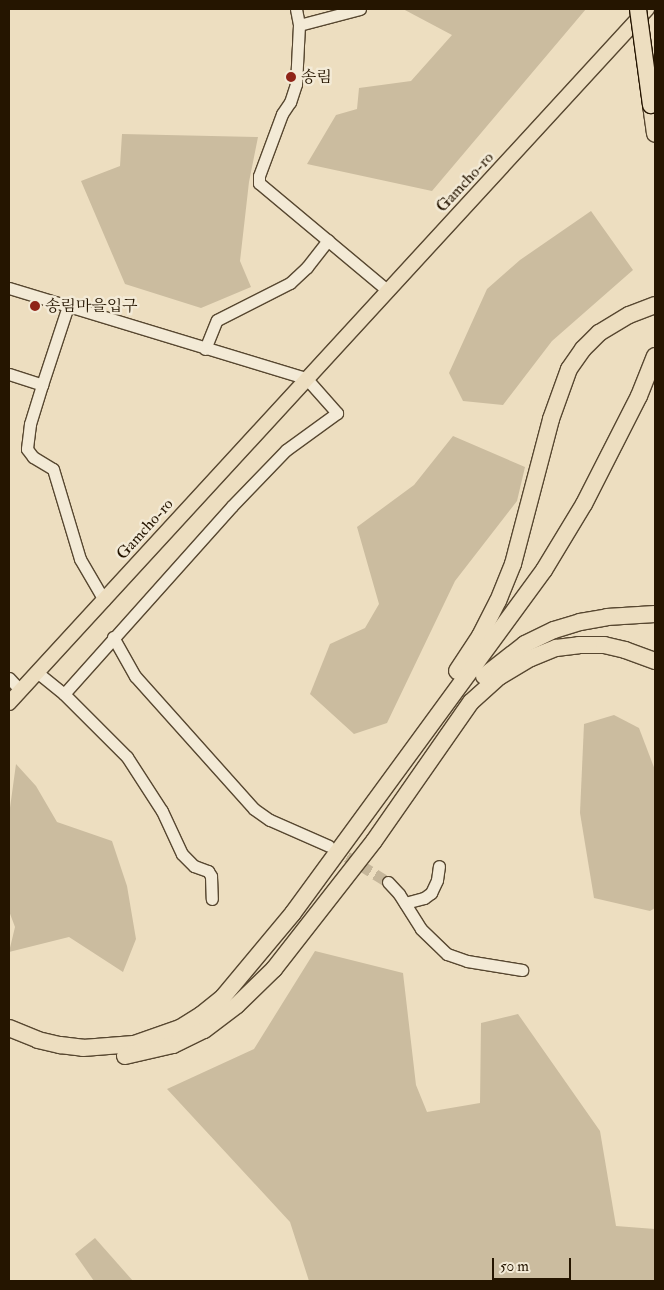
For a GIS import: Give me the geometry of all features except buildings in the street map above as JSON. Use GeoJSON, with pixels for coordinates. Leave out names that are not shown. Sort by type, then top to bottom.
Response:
{"type":"FeatureCollection","features":[{"type":"Feature","properties":{"kind":"highway"},"geometry":{"type":"LineString","coordinates":[[638,9],[655,134]]}},
{"type":"Feature","properties":{"kind":"highway"},"geometry":{"type":"LineString","coordinates":[[267,946],[315,866],[414,733],[480,636],[498,601],[513,564],[551,419],[569,369],[583,349],[615,323],[655,305]]}},
{"type":"Feature","properties":{"kind":"highway"},"geometry":{"type":"LineString","coordinates":[[9,1028],[38,1040],[83,1048],[134,1044],[159,1036],[200,1015],[223,997],[267,946],[544,570],[584,504],[640,396],[655,356]]}},
{"type":"Feature","properties":{"kind":"highway"},"geometry":{"type":"LineString","coordinates":[[237,1005],[440,729],[472,688],[489,672],[525,644],[554,630],[580,622],[607,617],[655,614]]}},
{"type":"Feature","properties":{"kind":"highway"},"geometry":{"type":"LineString","coordinates":[[9,1035],[47,1050],[78,1056],[114,1057],[173,1045],[204,1030],[237,1005],[274,969],[374,841],[471,702],[499,677],[531,658],[556,648],[579,645],[604,645],[625,650],[655,661]]}},
{"type":"Feature","properties":{"kind":"main road","name":"Gamcho-ro"},"geometry":{"type":"LineString","coordinates":[[9,703],[306,378],[648,9]]}},
{"type":"Feature","properties":{"kind":"street"},"geometry":{"type":"LineString","coordinates":[[296,9],[299,25],[296,84],[290,102],[282,114],[259,176],[259,183],[388,291]]}},
{"type":"Feature","properties":{"kind":"street"},"geometry":{"type":"LineString","coordinates":[[299,25],[360,9]]}},
{"type":"Feature","properties":{"kind":"street"},"geometry":{"type":"LineString","coordinates":[[205,349],[218,320],[290,283],[307,267],[328,240]]}},
{"type":"Feature","properties":{"kind":"street"},"geometry":{"type":"LineString","coordinates":[[9,288],[205,349],[306,378],[337,413],[286,450],[113,637],[64,694]]}},
{"type":"Feature","properties":{"kind":"street"},"geometry":{"type":"LineString","coordinates":[[68,306],[30,424],[27,449],[33,457],[53,469],[80,559],[104,600]]}},
{"type":"Feature","properties":{"kind":"street"},"geometry":{"type":"LineString","coordinates":[[9,374],[42,385]]}},
{"type":"Feature","properties":{"kind":"street"},"geometry":{"type":"LineString","coordinates":[[113,637],[135,676],[254,809],[270,820],[329,846]]}},
{"type":"Feature","properties":{"kind":"street"},"geometry":{"type":"LineString","coordinates":[[37,672],[64,694],[127,757],[162,811],[182,854],[194,866],[208,871],[211,876],[212,899]]}},
{"type":"Feature","properties":{"kind":"street"},"geometry":{"type":"LineString","coordinates":[[9,678],[20,690]]}},
{"type":"Feature","properties":{"kind":"street"},"geometry":{"type":"LineString","coordinates":[[405,903],[424,898],[431,893],[437,880],[439,866]]}},
{"type":"Feature","properties":{"kind":"street"},"geometry":{"type":"LineString","coordinates":[[388,882],[405,903],[421,929],[447,954],[467,962],[522,970]]}},
{"type":"Feature","properties":{"kind":"shaded area"},"geometry":{"type":"Polygon","coordinates":[[[403,9],[586,9],[432,191],[307,164],[336,115],[357,109],[359,88],[411,81],[452,35],[403,9]]]}},
{"type":"Feature","properties":{"kind":"shaded area"},"geometry":{"type":"Polygon","coordinates":[[[122,134],[258,137],[249,182],[240,261],[251,287],[201,308],[125,284],[81,181],[120,166],[122,134]]]}},
{"type":"Feature","properties":{"kind":"shaded area"},"geometry":{"type":"Polygon","coordinates":[[[591,211],[633,270],[552,341],[503,405],[463,401],[449,373],[487,289],[520,260],[591,211]]]}},
{"type":"Feature","properties":{"kind":"shaded area"},"geometry":{"type":"Polygon","coordinates":[[[453,436],[525,467],[517,501],[455,581],[387,723],[354,734],[310,694],[330,644],[365,628],[379,604],[357,527],[414,485],[453,436]]]}},
{"type":"Feature","properties":{"kind":"shaded area"},"geometry":{"type":"Polygon","coordinates":[[[614,715],[639,728],[655,770],[655,908],[650,911],[594,898],[580,813],[584,724],[614,715]]]}},
{"type":"Feature","properties":{"kind":"shaded area"},"geometry":{"type":"Polygon","coordinates":[[[16,764],[36,786],[57,822],[112,841],[127,886],[136,939],[123,972],[69,937],[9,952],[15,927],[9,911],[9,815],[16,764]]]}},
{"type":"Feature","properties":{"kind":"shaded area"},"geometry":{"type":"Polygon","coordinates":[[[315,951],[403,973],[416,1085],[427,1112],[480,1103],[481,1023],[518,1014],[600,1131],[616,1226],[655,1229],[655,1281],[309,1281],[290,1222],[167,1089],[254,1049],[315,951]]]}},
{"type":"Feature","properties":{"kind":"shaded area"},"geometry":{"type":"Polygon","coordinates":[[[95,1238],[133,1281],[94,1281],[75,1254],[95,1238]]]}},
{"type":"Feature","properties":{"kind":"tunnel"},"geometry":{"type":"LineString","coordinates":[[333,848],[388,882]]}},
{"type":"Feature","properties":{"kind":"place","name":"송림"},"geometry":{"type":"Point","coordinates":[291,77]}},
{"type":"Feature","properties":{"kind":"place","name":"송림마을입구"},"geometry":{"type":"Point","coordinates":[35,306]}}]}
